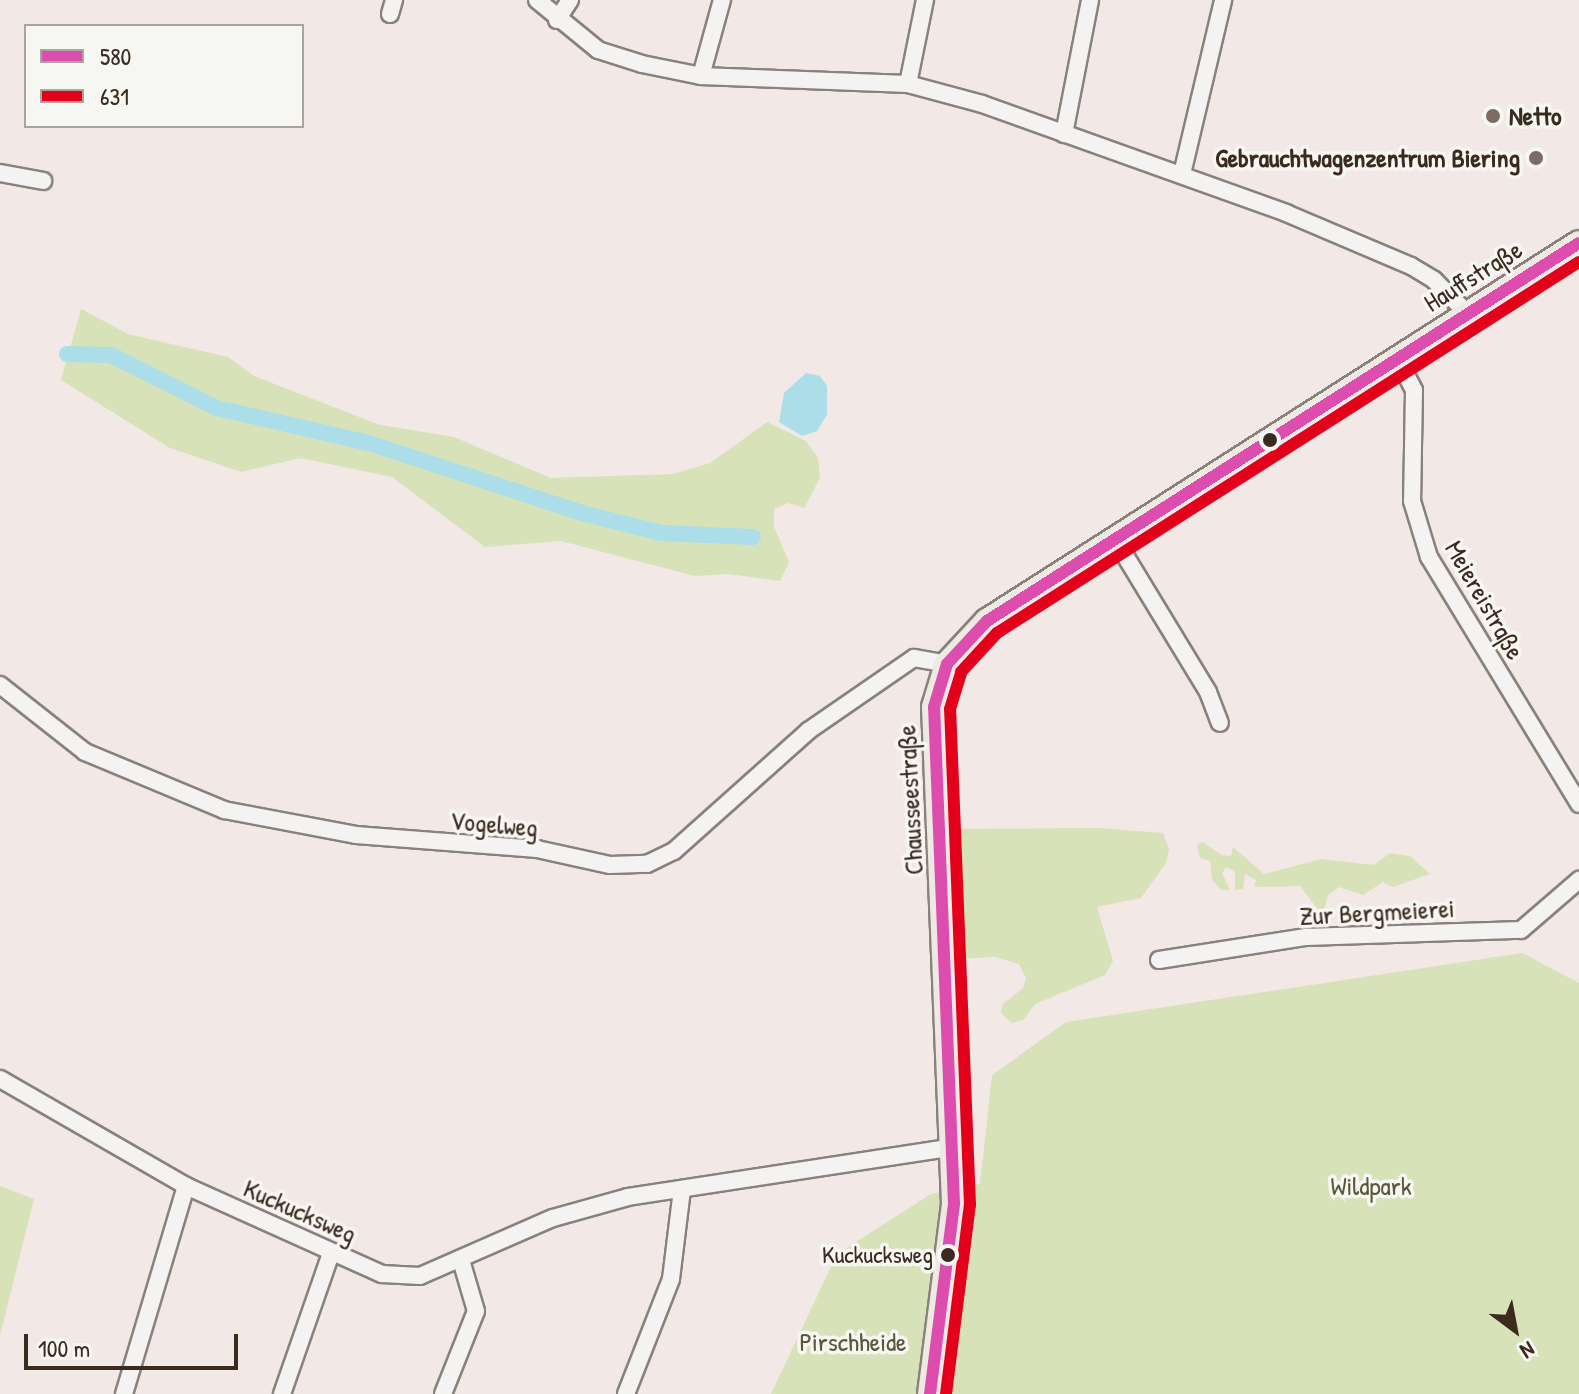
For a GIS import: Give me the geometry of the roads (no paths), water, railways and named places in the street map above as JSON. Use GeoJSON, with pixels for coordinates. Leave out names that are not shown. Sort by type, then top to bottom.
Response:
{"type":"FeatureCollection","features":[{"type":"Feature","properties":{"kind":"main road","name":"Hauffstraße"},"geometry":{"type":"LineString","coordinates":[[1397,358],[1579,243]]}},
{"type":"Feature","properties":{"kind":"main road","name":"Chausseestraße"},"geometry":{"type":"LineString","coordinates":[[930,1394],[954,1204],[934,707],[947,664],[987,621],[1397,358]]}},
{"type":"Feature","properties":{"kind":"street"},"geometry":{"type":"LineString","coordinates":[[537,0],[557,20],[598,50],[701,76],[908,84],[1064,134],[1182,174],[1411,266],[1434,280],[1467,313]]}},
{"type":"Feature","properties":{"kind":"street"},"geometry":{"type":"LineString","coordinates":[[557,20],[570,0]]}},
{"type":"Feature","properties":{"kind":"street"},"geometry":{"type":"LineString","coordinates":[[701,76],[722,0]]}},
{"type":"Feature","properties":{"kind":"street"},"geometry":{"type":"LineString","coordinates":[[908,84],[925,0]]}},
{"type":"Feature","properties":{"kind":"street"},"geometry":{"type":"LineString","coordinates":[[1064,134],[1090,0]]}},
{"type":"Feature","properties":{"kind":"street"},"geometry":{"type":"LineString","coordinates":[[1182,174],[1223,0]]}},
{"type":"Feature","properties":{"kind":"street"},"geometry":{"type":"LineString","coordinates":[[0,173],[43,181]]}},
{"type":"Feature","properties":{"kind":"street","name":"Meiereistraße"},"geometry":{"type":"LineString","coordinates":[[1397,358],[1414,390],[1412,501],[1429,557],[1579,804]]}},
{"type":"Feature","properties":{"kind":"street"},"geometry":{"type":"LineString","coordinates":[[1115,539],[1208,692],[1220,723]]}},
{"type":"Feature","properties":{"kind":"street","name":"Vogelweg"},"geometry":{"type":"LineString","coordinates":[[0,685],[85,752],[224,810],[356,835],[537,849],[610,865],[647,864],[674,851],[808,731],[914,658],[947,664]]}},
{"type":"Feature","properties":{"kind":"street","name":"Zur Bergmeierei"},"geometry":{"type":"LineString","coordinates":[[1159,960],[1306,937],[1521,930],[1579,880]]}},
{"type":"Feature","properties":{"kind":"street","name":"Kuckucksweg"},"geometry":{"type":"LineString","coordinates":[[1,1084],[186,1186],[382,1274],[420,1276],[553,1218],[628,1197],[953,1147]]}},
{"type":"Feature","properties":{"kind":"street"},"geometry":{"type":"LineString","coordinates":[[124,1394],[186,1186]]}},
{"type":"Feature","properties":{"kind":"street"},"geometry":{"type":"LineString","coordinates":[[626,1394],[671,1279],[682,1189]]}},
{"type":"Feature","properties":{"kind":"street"},"geometry":{"type":"LineString","coordinates":[[282,1394],[331,1253]]}},
{"type":"Feature","properties":{"kind":"street"},"geometry":{"type":"LineString","coordinates":[[443,1394],[476,1311],[461,1260]]}},
{"type":"Feature","properties":{"kind":"water"},"geometry":{"type":"Polygon","coordinates":[[[806,373],[820,376],[827,386],[827,415],[817,431],[802,436],[779,422],[784,393],[806,373]]]}},
{"type":"Feature","properties":{"kind":"waterway"},"geometry":{"type":"LineString","coordinates":[[67,354],[111,355],[217,408],[369,443],[582,513],[661,533],[753,537]]}},
{"type":"Feature","properties":{"kind":"place","name":"Netto"},"geometry":{"type":"Point","coordinates":[1493,116]}},
{"type":"Feature","properties":{"kind":"place","name":"Gebrauchtwagenzentrum Biering"},"geometry":{"type":"Point","coordinates":[1536,158]}},
{"type":"Feature","properties":{"kind":"place","name":"Kuckucksweg"},"geometry":{"type":"Point","coordinates":[948,1255]}},
{"type":"Feature","properties":{"kind":"park label","name":"Wildpark"},"geometry":{"type":"Point","coordinates":[1371,1186]}},
{"type":"Feature","properties":{"kind":"park label","name":"Pirschheide"},"geometry":{"type":"Point","coordinates":[853,1342]}}]}
